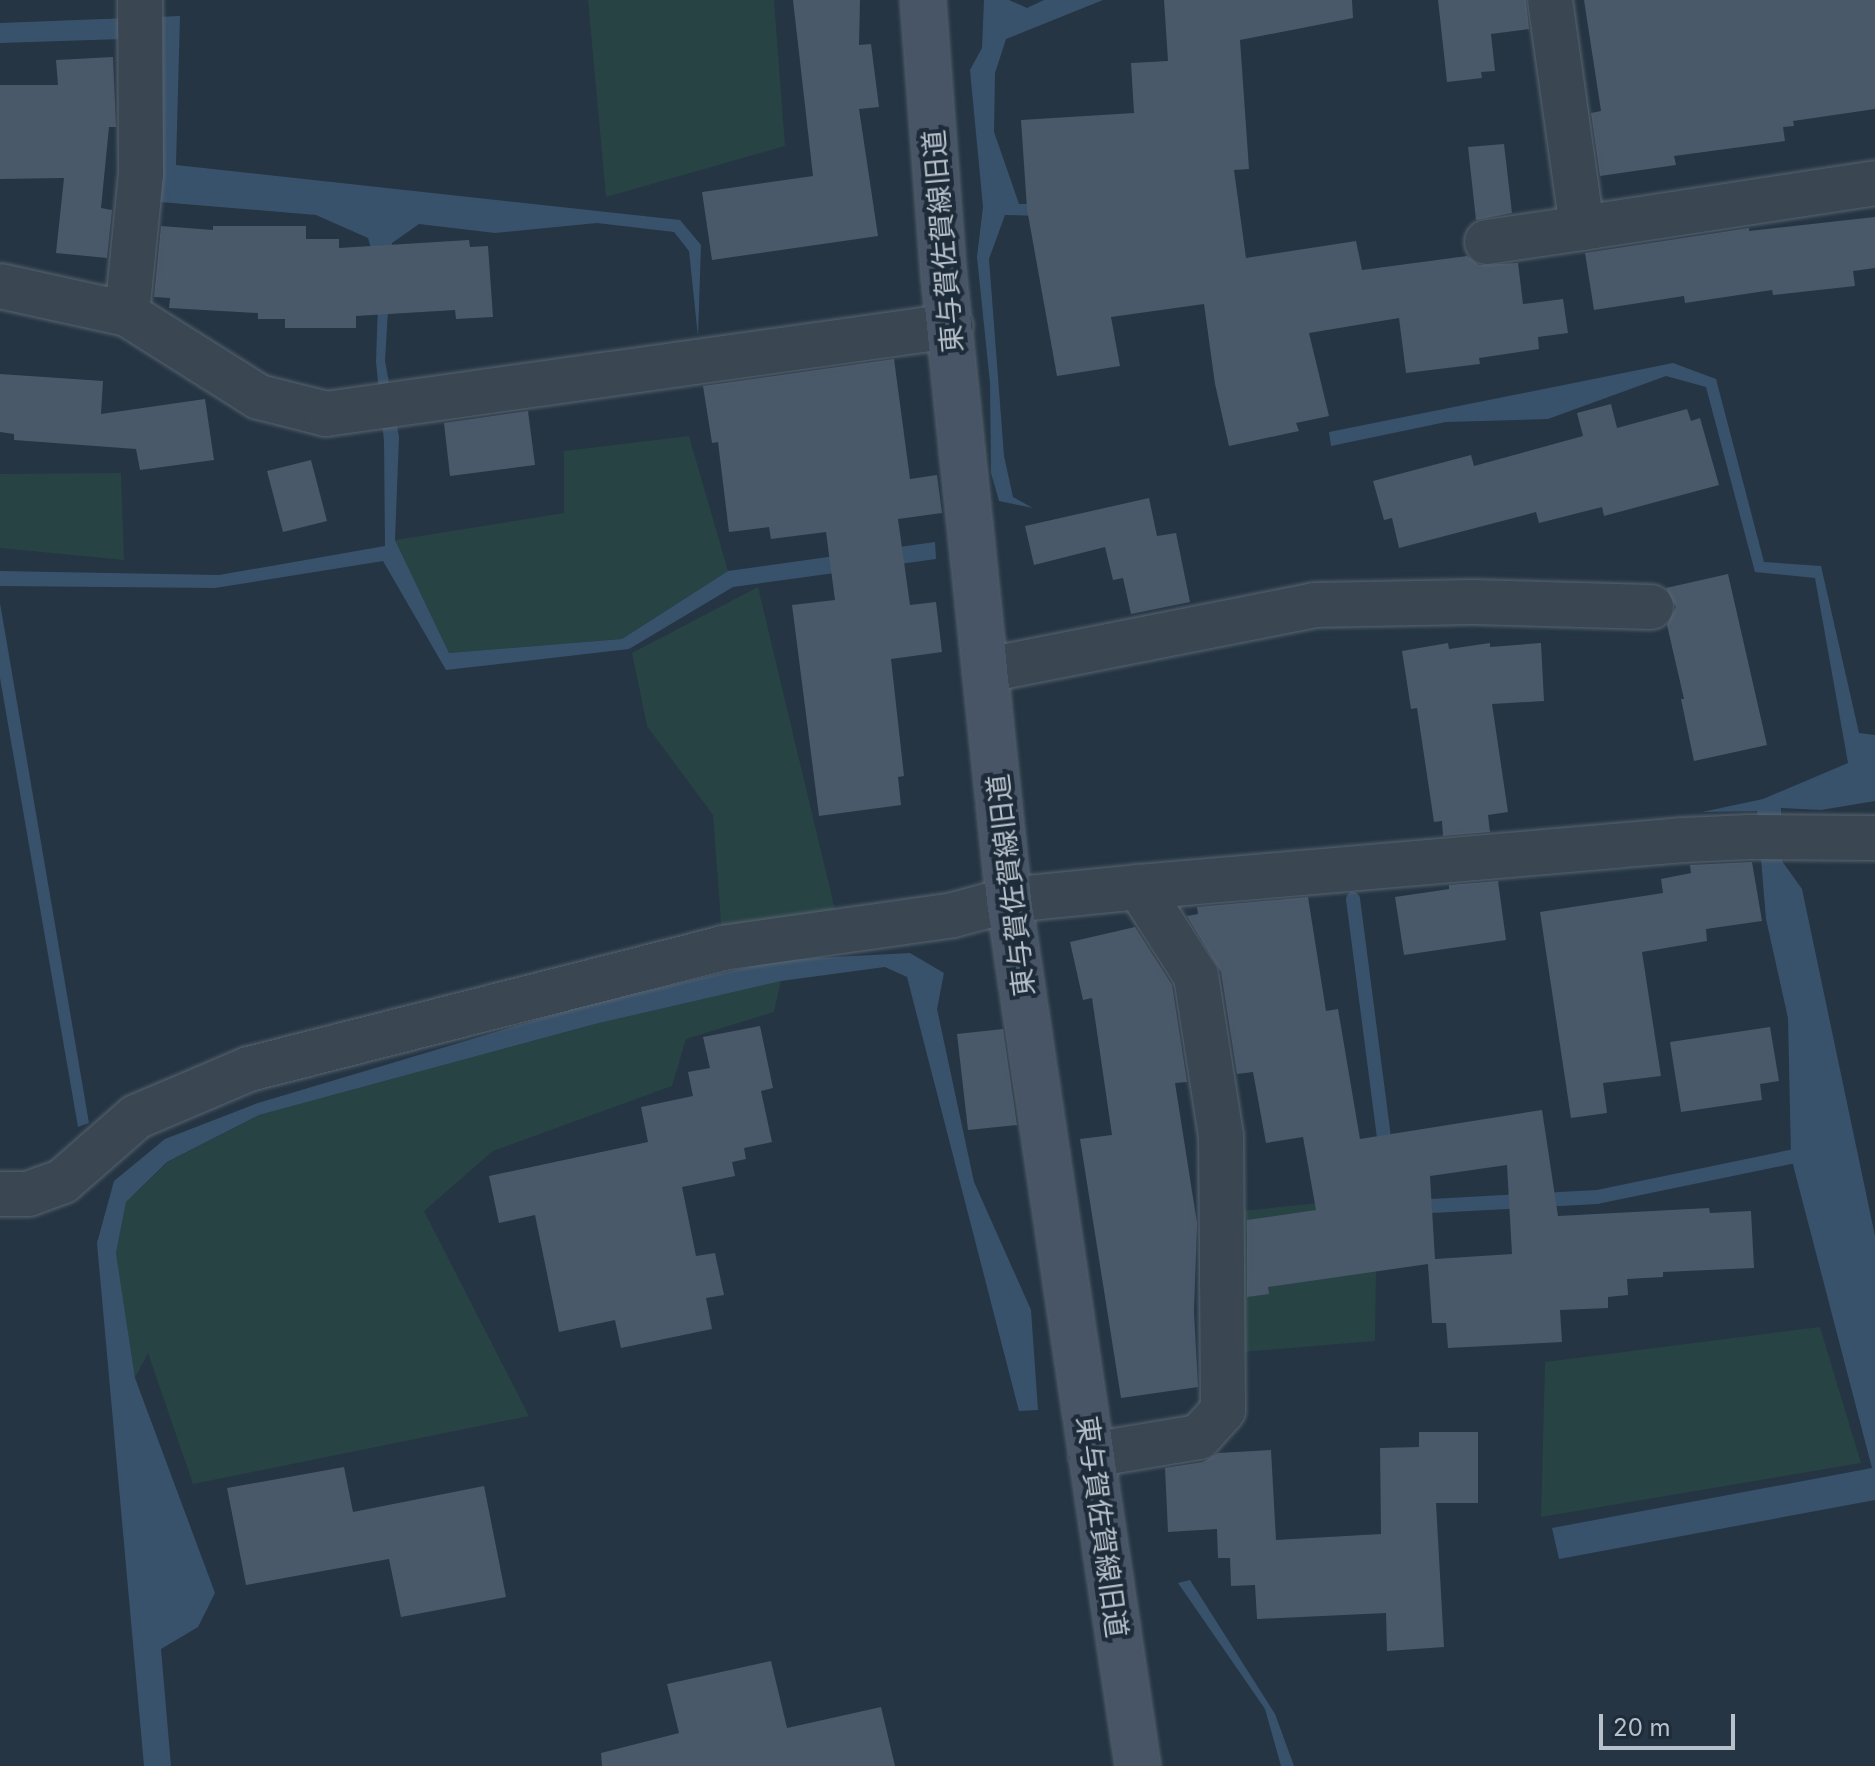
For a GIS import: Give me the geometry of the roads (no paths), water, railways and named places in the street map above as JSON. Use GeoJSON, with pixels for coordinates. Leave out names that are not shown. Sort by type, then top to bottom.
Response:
{"type":"FeatureCollection","features":[{"type":"Feature","properties":{"kind":"main road","name":"東与賀佐賀線旧道"},"geometry":{"type":"LineString","coordinates":[[923,0],[951,326],[1009,900],[1138,1766]]}},
{"type":"Feature","properties":{"kind":"street"},"geometry":{"type":"LineString","coordinates":[[1550,0],[1582,228]]}},
{"type":"Feature","properties":{"kind":"street"},"geometry":{"type":"LineString","coordinates":[[127,314],[141,173],[140,18]]}},
{"type":"Feature","properties":{"kind":"street"},"geometry":{"type":"LineString","coordinates":[[1487,242],[1875,183]]}},
{"type":"Feature","properties":{"kind":"street"},"geometry":{"type":"LineString","coordinates":[[0,286],[127,314],[259,397],[326,414],[951,326]]}},
{"type":"Feature","properties":{"kind":"street"},"geometry":{"type":"LineString","coordinates":[[987,670],[1314,605],[1473,602],[1651,607]]}},
{"type":"Feature","properties":{"kind":"street"},"geometry":{"type":"LineString","coordinates":[[0,1194],[28,1194],[63,1181],[136,1117],[249,1069],[722,948],[953,915],[1009,900],[1139,887],[1750,837],[1875,838]]}},
{"type":"Feature","properties":{"kind":"street"},"geometry":{"type":"LineString","coordinates":[[1091,1455],[1199,1437],[1223,1410],[1221,1136],[1196,976],[1139,887]]}},
{"type":"Feature","properties":{"kind":"water"},"geometry":{"type":"Polygon","coordinates":[[[984,0],[1009,0],[1027,8],[1044,0],[1103,0],[1006,39],[995,73],[994,132],[1019,204],[1093,203],[1081,217],[1005,215],[989,259],[1004,456],[1013,497],[1033,508],[999,501],[991,473],[990,383],[977,257],[983,207],[970,70],[982,48],[984,0]]]}},
{"type":"Feature","properties":{"kind":"water"},"geometry":{"type":"Polygon","coordinates":[[[180,16],[176,165],[680,220],[701,245],[698,337],[689,251],[674,232],[597,223],[495,233],[419,224],[392,243],[385,361],[399,437],[395,540],[449,653],[622,639],[728,571],[935,542],[936,559],[733,587],[629,649],[446,670],[383,561],[215,588],[0,586],[0,571],[219,575],[385,546],[384,441],[376,362],[379,276],[368,238],[316,215],[148,201],[153,38],[0,43],[0,23],[180,16]]]}},
{"type":"Feature","properties":{"kind":"water"},"geometry":{"type":"Polygon","coordinates":[[[1673,363],[1716,379],[1764,562],[1821,566],[1859,733],[1875,735],[1875,801],[1821,810],[1781,808],[1782,861],[1802,889],[1875,1236],[1875,1500],[1559,1559],[1552,1528],[1872,1468],[1791,1157],[1788,1018],[1766,919],[1757,811],[1702,812],[1763,799],[1848,763],[1815,578],[1755,572],[1706,387],[1666,376],[1548,419],[1446,422],[1331,446],[1329,432],[1673,363]]]}},
{"type":"Feature","properties":{"kind":"water"},"geometry":{"type":"Polygon","coordinates":[[[0,603],[89,1123],[78,1127],[0,678],[0,603]]]}},
{"type":"Feature","properties":{"kind":"water"},"geometry":{"type":"Polygon","coordinates":[[[910,953],[944,973],[937,1009],[974,1182],[1031,1310],[1038,1410],[1019,1411],[907,977],[885,967],[781,981],[595,1024],[259,1115],[167,1162],[126,1202],[116,1253],[135,1378],[215,1593],[198,1627],[161,1649],[171,1766],[144,1766],[97,1243],[114,1181],[165,1139],[258,1103],[593,1003],[779,960],[910,953]]]}},
{"type":"Feature","properties":{"kind":"water"},"geometry":{"type":"Polygon","coordinates":[[[1190,1580],[1275,1714],[1294,1766],[1281,1766],[1265,1709],[1178,1583],[1190,1580]]]}},
{"type":"Feature","properties":{"kind":"waterway"},"geometry":{"type":"LineString","coordinates":[[1353,899],[1386,1153]]}},
{"type":"Feature","properties":{"kind":"waterway"},"geometry":{"type":"LineString","coordinates":[[1413,1207],[1597,1197],[1791,1157]]}}]}
